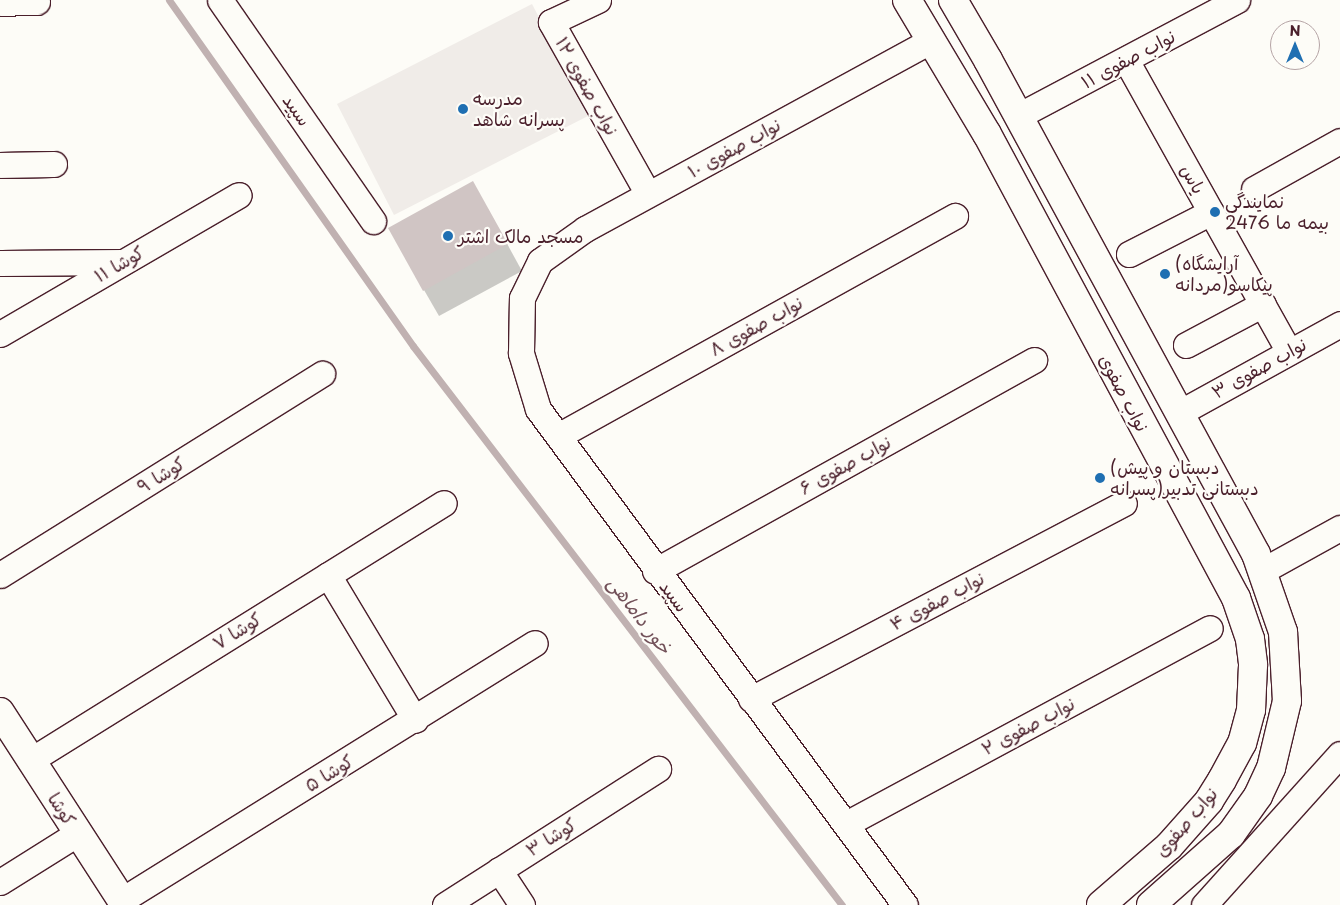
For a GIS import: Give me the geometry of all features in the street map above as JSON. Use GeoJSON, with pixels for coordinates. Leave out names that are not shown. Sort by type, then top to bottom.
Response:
{"type":"FeatureCollection","features":[{"type":"Feature","properties":{"kind":"street","name":"سپید"},"geometry":{"type":"LineString","coordinates":[[220,0],[373,220]]}},
{"type":"Feature","properties":{"kind":"street","name":"نواب صفوی ۱۲"},"geometry":{"type":"LineString","coordinates":[[598,0],[551,22],[648,194]]}},
{"type":"Feature","properties":{"kind":"street","name":"نواب صفوی"},"geometry":{"type":"LineString","coordinates":[[907,0],[986,134],[1242,613],[1252,652],[1252,696],[1242,743],[1209,801],[1169,846],[1101,905]]}},
{"type":"Feature","properties":{"kind":"street","name":"نواب صفوی"},"geometry":{"type":"LineString","coordinates":[[953,0],[1179,413],[1262,571],[1283,632],[1287,666],[1287,701],[1271,768],[1237,827],[1161,902]]}},
{"type":"Feature","properties":{"kind":"street"},"geometry":{"type":"LineString","coordinates":[[0,3],[37,2]]}},
{"type":"Feature","properties":{"kind":"street","name":"نواب صفوی ۱۱"},"geometry":{"type":"LineString","coordinates":[[1018,116],[1126,60],[1227,3]]}},
{"type":"Feature","properties":{"kind":"street","name":"نواب صفوی ۱۰"},"geometry":{"type":"LineString","coordinates":[[540,262],[585,229],[932,40]]}},
{"type":"Feature","properties":{"kind":"street","name":"یاس"},"geometry":{"type":"LineString","coordinates":[[1126,60],[1289,352]]}},
{"type":"Feature","properties":{"kind":"street"},"geometry":{"type":"LineString","coordinates":[[986,134],[1018,116]]}},
{"type":"Feature","properties":{"kind":"street"},"geometry":{"type":"LineString","coordinates":[[1254,189],[1340,141]]}},
{"type":"Feature","properties":{"kind":"street"},"geometry":{"type":"LineString","coordinates":[[0,165],[54,164]]}},
{"type":"Feature","properties":{"kind":"street","name":"کوشا ۱۱"},"geometry":{"type":"LineString","coordinates":[[0,334],[239,195]]}},
{"type":"Feature","properties":{"kind":"street"},"geometry":{"type":"LineString","coordinates":[[1129,254],[1211,212]]}},
{"type":"Feature","properties":{"kind":"street","name":"نواب صفوی ۸"},"geometry":{"type":"LineString","coordinates":[[558,436],[955,216]]}},
{"type":"Feature","properties":{"kind":"street"},"geometry":{"type":"LineString","coordinates":[[0,263],[124,262]]}},
{"type":"Feature","properties":{"kind":"street","name":"سپید"},"geometry":{"type":"LineString","coordinates":[[540,262],[522,298],[521,353],[538,409],[655,571],[905,905]]}},
{"type":"Feature","properties":{"kind":"street"},"geometry":{"type":"LineString","coordinates":[[1186,345],[1263,304]]}},
{"type":"Feature","properties":{"kind":"street","name":"نواب صفوی ۳"},"geometry":{"type":"LineString","coordinates":[[1179,413],[1340,324]]}},
{"type":"Feature","properties":{"kind":"street","name":"نواب صفوی ۶"},"geometry":{"type":"LineString","coordinates":[[655,571],[1034,360]]}},
{"type":"Feature","properties":{"kind":"street","name":"کوشا ۹"},"geometry":{"type":"LineString","coordinates":[[0,575],[322,374]]}},
{"type":"Feature","properties":{"kind":"street"},"geometry":{"type":"LineString","coordinates":[[1145,432],[1179,413]]}},
{"type":"Feature","properties":{"kind":"street","name":"کوشا ۷"},"geometry":{"type":"LineString","coordinates":[[31,760],[444,503]]}},
{"type":"Feature","properties":{"kind":"street","name":"نواب صفوی ۴"},"geometry":{"type":"LineString","coordinates":[[751,699],[1124,504]]}},
{"type":"Feature","properties":{"kind":"street"},"geometry":{"type":"LineString","coordinates":[[1262,571],[1340,528]]}},
{"type":"Feature","properties":{"kind":"street"},"geometry":{"type":"LineString","coordinates":[[328,575],[415,720]]}},
{"type":"Feature","properties":{"kind":"street","name":"نواب صفوی ۲"},"geometry":{"type":"LineString","coordinates":[[846,824],[1210,628]]}},
{"type":"Feature","properties":{"kind":"street","name":"کوشا ۵"},"geometry":{"type":"LineString","coordinates":[[123,903],[535,643]]}},
{"type":"Feature","properties":{"kind":"street","name":"کوشا"},"geometry":{"type":"LineString","coordinates":[[0,712],[123,903]]}},
{"type":"Feature","properties":{"kind":"street"},"geometry":{"type":"LineString","coordinates":[[1204,905],[1340,754]]}},
{"type":"Feature","properties":{"kind":"street","name":"کوشا ۳"},"geometry":{"type":"LineString","coordinates":[[445,905],[658,770]]}},
{"type":"Feature","properties":{"kind":"street"},"geometry":{"type":"LineString","coordinates":[[0,882],[78,833]]}},
{"type":"Feature","properties":{"kind":"street"},"geometry":{"type":"LineString","coordinates":[[499,870],[522,905]]}},
{"type":"Feature","properties":{"kind":"shaded area","name":"مدرسه پسرانه شاهد"},"geometry":{"type":"Polygon","coordinates":[[[532,4],[590,115],[394,215],[337,104],[532,4]]]}},
{"type":"Feature","properties":{"kind":"building","name":"مسجد مالک اشتر"},"geometry":{"type":"Polygon","coordinates":[[[473,181],[508,244],[423,291],[388,228],[473,181]]]}},
{"type":"Feature","properties":{"kind":"waterway","name":"خور داماهی"},"geometry":{"type":"LineString","coordinates":[[169,0],[413,346],[842,905]]}},
{"type":"Feature","properties":{"kind":"place","name":"مدرسه پسرانه شاهد"},"geometry":{"type":"Point","coordinates":[463,109]}},
{"type":"Feature","properties":{"kind":"place","name":"نمایندگی بیمه ما 2476"},"geometry":{"type":"Point","coordinates":[1215,212]}},
{"type":"Feature","properties":{"kind":"place","name":"مسجد مالک اشتر"},"geometry":{"type":"Point","coordinates":[448,236]}},
{"type":"Feature","properties":{"kind":"place","name":"(آرایشگاه پیکاسو(مردانه"},"geometry":{"type":"Point","coordinates":[1165,274]}},
{"type":"Feature","properties":{"kind":"place","name":"(دبستان و پیش دبستانی تدبیر(پسرانه"},"geometry":{"type":"Point","coordinates":[1100,478]}}]}
